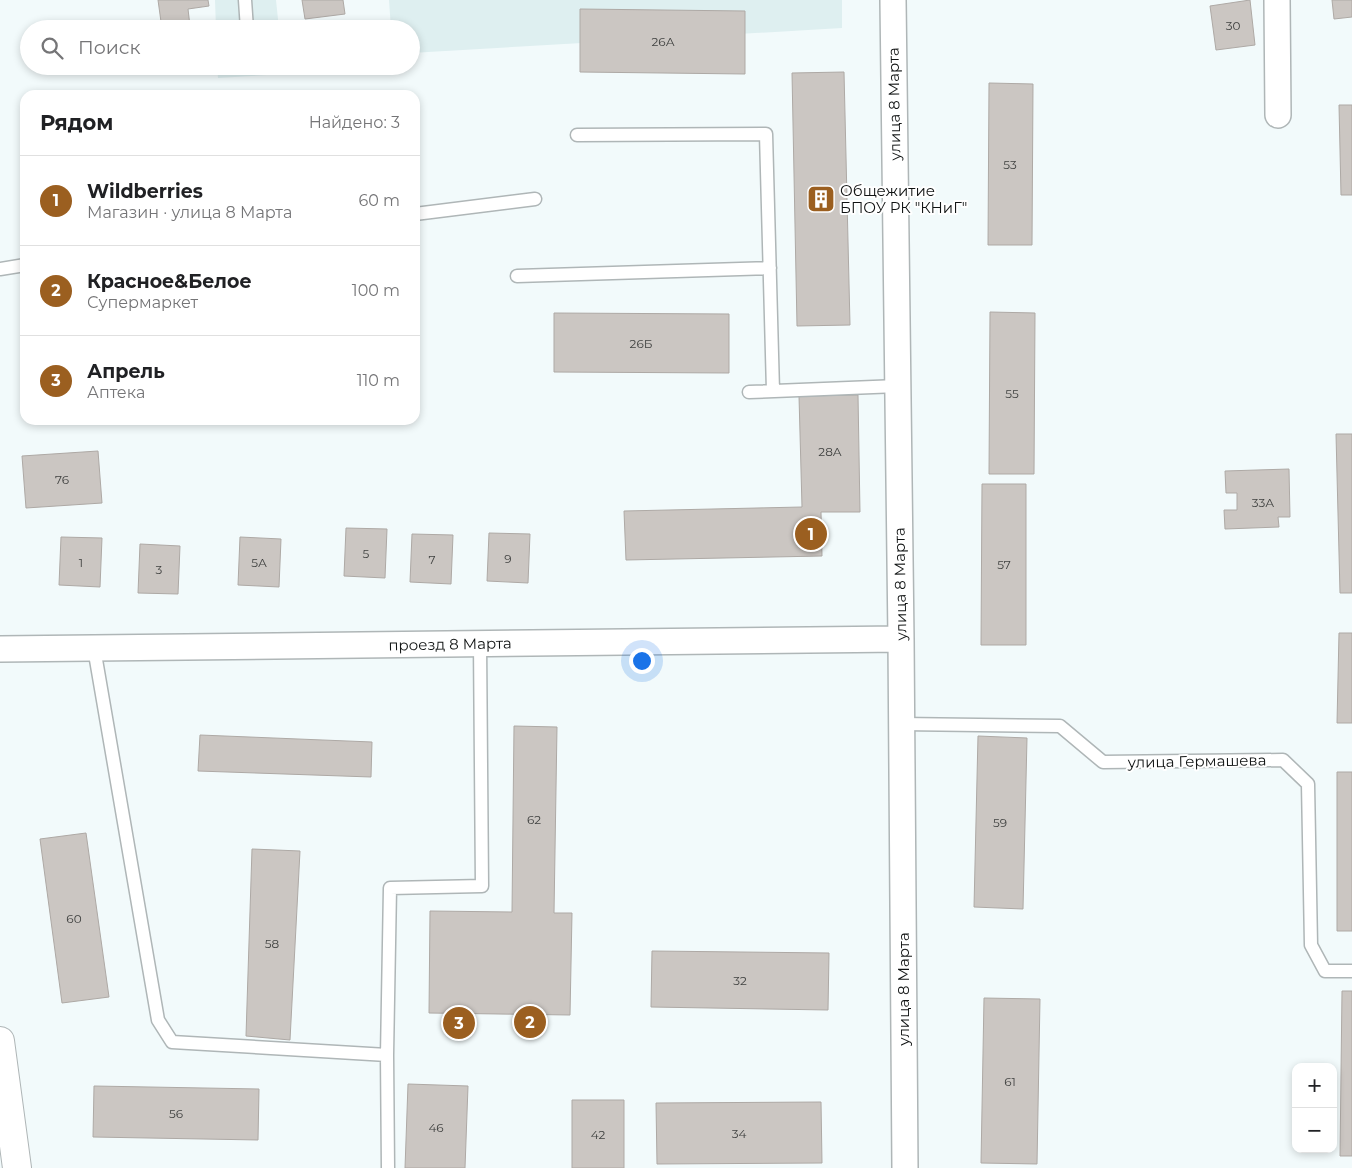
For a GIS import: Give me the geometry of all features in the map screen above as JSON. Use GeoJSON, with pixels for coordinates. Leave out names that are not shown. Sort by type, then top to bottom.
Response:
{"type":"FeatureCollection","features":[{"type":"Feature","properties":{"kind":"main road"},"geometry":{"type":"LineString","coordinates":[[0,1041],[17,1168]]}},
{"type":"Feature","properties":{"kind":"street","name":"улица 8 Марта"},"geometry":{"type":"LineString","coordinates":[[893,0],[905,1168]]}},
{"type":"Feature","properties":{"kind":"street"},"geometry":{"type":"LineString","coordinates":[[1277,0],[1278,115]]}},
{"type":"Feature","properties":{"kind":"street","name":"проезд 8 Марта"},"geometry":{"type":"LineString","coordinates":[[0,649],[901,639]]}},
{"type":"Feature","properties":{"kind":"lane"},"geometry":{"type":"LineString","coordinates":[[245,0],[246,20]]}},
{"type":"Feature","properties":{"kind":"lane"},"geometry":{"type":"LineString","coordinates":[[577,135],[766,134],[773,391]]}},
{"type":"Feature","properties":{"kind":"lane"},"geometry":{"type":"LineString","coordinates":[[420,213],[535,199]]}},
{"type":"Feature","properties":{"kind":"lane"},"geometry":{"type":"LineString","coordinates":[[0,269],[20,266]]}},
{"type":"Feature","properties":{"kind":"lane"},"geometry":{"type":"LineString","coordinates":[[517,276],[770,268]]}},
{"type":"Feature","properties":{"kind":"lane"},"geometry":{"type":"LineString","coordinates":[[749,392],[898,386]]}},
{"type":"Feature","properties":{"kind":"lane"},"geometry":{"type":"LineString","coordinates":[[388,1168],[387,1055],[390,888],[482,886],[480,643]]}},
{"type":"Feature","properties":{"kind":"lane"},"geometry":{"type":"LineString","coordinates":[[94,648],[158,1020],[172,1042],[387,1055]]}},
{"type":"Feature","properties":{"kind":"lane","name":"улица Гермашева"},"geometry":{"type":"LineString","coordinates":[[901,724],[1060,726],[1104,762],[1283,760],[1308,784],[1311,945],[1325,972],[1352,971]]}},
{"type":"Feature","properties":{"kind":"shaded area"},"geometry":{"type":"Polygon","coordinates":[[[215,0],[276,0],[278,20],[216,20],[215,0]]]}},
{"type":"Feature","properties":{"kind":"shaded area"},"geometry":{"type":"Polygon","coordinates":[[[389,0],[842,0],[842,28],[420,52],[420,20],[390,20],[389,0]]]}},
{"type":"Feature","properties":{"kind":"shaded area"},"geometry":{"type":"Polygon","coordinates":[[[218,75],[268,75],[218,78],[218,75]]]}},
{"type":"Feature","properties":{"kind":"building"},"geometry":{"type":"Polygon","coordinates":[[[158,0],[208,0],[209,6],[188,9],[189,20],[161,20],[158,0]]]}},
{"type":"Feature","properties":{"kind":"building"},"geometry":{"type":"Polygon","coordinates":[[[302,0],[343,0],[345,14],[305,19],[302,0]]]}},
{"type":"Feature","properties":{"kind":"building"},"geometry":{"type":"Polygon","coordinates":[[[1250,0],[1255,45],[1216,50],[1210,6],[1250,0]]]}},
{"type":"Feature","properties":{"kind":"building"},"geometry":{"type":"Polygon","coordinates":[[[1332,0],[1352,0],[1352,17],[1334,19],[1332,0]]]}},
{"type":"Feature","properties":{"kind":"building"},"geometry":{"type":"Polygon","coordinates":[[[580,9],[745,11],[745,74],[580,72],[580,9]]]}},
{"type":"Feature","properties":{"kind":"building","name":"Общежитие БПОУ РК \"КНиГ\""},"geometry":{"type":"Polygon","coordinates":[[[844,72],[850,325],[797,326],[792,73],[844,72]]]}},
{"type":"Feature","properties":{"kind":"building"},"geometry":{"type":"Polygon","coordinates":[[[989,83],[1033,84],[1032,245],[988,245],[989,83]]]}},
{"type":"Feature","properties":{"kind":"building"},"geometry":{"type":"Polygon","coordinates":[[[1339,105],[1352,105],[1352,195],[1341,195],[1339,105]]]}},
{"type":"Feature","properties":{"kind":"building"},"geometry":{"type":"Polygon","coordinates":[[[990,312],[1035,313],[1034,474],[989,474],[990,312]]]}},
{"type":"Feature","properties":{"kind":"building"},"geometry":{"type":"Polygon","coordinates":[[[554,313],[729,314],[729,373],[554,372],[554,313]]]}},
{"type":"Feature","properties":{"kind":"building"},"geometry":{"type":"Polygon","coordinates":[[[858,395],[860,512],[821,512],[822,556],[626,560],[624,511],[802,507],[799,396],[858,395]]]}},
{"type":"Feature","properties":{"kind":"building"},"geometry":{"type":"Polygon","coordinates":[[[1336,434],[1352,434],[1352,593],[1340,593],[1336,434]]]}},
{"type":"Feature","properties":{"kind":"building"},"geometry":{"type":"Polygon","coordinates":[[[98,451],[102,503],[26,508],[22,456],[98,451]]]}},
{"type":"Feature","properties":{"kind":"building"},"geometry":{"type":"Polygon","coordinates":[[[1289,469],[1290,517],[1278,517],[1279,527],[1225,529],[1224,510],[1237,510],[1237,493],[1226,493],[1225,471],[1289,469]]]}},
{"type":"Feature","properties":{"kind":"building"},"geometry":{"type":"Polygon","coordinates":[[[982,484],[1026,484],[1026,645],[981,645],[982,484]]]}},
{"type":"Feature","properties":{"kind":"building"},"geometry":{"type":"Polygon","coordinates":[[[346,528],[387,529],[385,578],[344,576],[346,528]]]}},
{"type":"Feature","properties":{"kind":"building"},"geometry":{"type":"Polygon","coordinates":[[[489,533],[530,534],[528,583],[487,581],[489,533]]]}},
{"type":"Feature","properties":{"kind":"building"},"geometry":{"type":"Polygon","coordinates":[[[412,534],[453,535],[451,584],[410,582],[412,534]]]}},
{"type":"Feature","properties":{"kind":"building"},"geometry":{"type":"Polygon","coordinates":[[[61,537],[102,538],[100,587],[59,585],[61,537]]]}},
{"type":"Feature","properties":{"kind":"building"},"geometry":{"type":"Polygon","coordinates":[[[240,537],[281,539],[279,587],[238,585],[240,537]]]}},
{"type":"Feature","properties":{"kind":"building"},"geometry":{"type":"Polygon","coordinates":[[[140,544],[180,546],[178,594],[138,593],[140,544]]]}},
{"type":"Feature","properties":{"kind":"building"},"geometry":{"type":"Polygon","coordinates":[[[1339,633],[1352,633],[1352,723],[1337,723],[1339,633]]]}},
{"type":"Feature","properties":{"kind":"building"},"geometry":{"type":"Polygon","coordinates":[[[514,726],[557,727],[554,913],[572,913],[570,1015],[429,1013],[430,911],[512,912],[514,726]]]}},
{"type":"Feature","properties":{"kind":"building"},"geometry":{"type":"Polygon","coordinates":[[[200,735],[372,742],[371,777],[198,771],[200,735]]]}},
{"type":"Feature","properties":{"kind":"building"},"geometry":{"type":"Polygon","coordinates":[[[978,736],[1027,738],[1023,909],[974,907],[978,736]]]}},
{"type":"Feature","properties":{"kind":"building"},"geometry":{"type":"Polygon","coordinates":[[[1337,772],[1352,772],[1352,931],[1337,931],[1337,772]]]}},
{"type":"Feature","properties":{"kind":"building"},"geometry":{"type":"Polygon","coordinates":[[[86,833],[109,997],[62,1003],[40,839],[86,833]]]}},
{"type":"Feature","properties":{"kind":"building"},"geometry":{"type":"Polygon","coordinates":[[[252,849],[300,851],[290,1040],[246,1036],[252,849]]]}},
{"type":"Feature","properties":{"kind":"building"},"geometry":{"type":"Polygon","coordinates":[[[652,951],[829,953],[828,1010],[651,1007],[652,951]]]}},
{"type":"Feature","properties":{"kind":"building"},"geometry":{"type":"Polygon","coordinates":[[[1342,991],[1352,991],[1352,1156],[1340,1156],[1342,991]]]}},
{"type":"Feature","properties":{"kind":"building"},"geometry":{"type":"Polygon","coordinates":[[[984,998],[1040,999],[1037,1164],[981,1163],[984,998]]]}},
{"type":"Feature","properties":{"kind":"building"},"geometry":{"type":"Polygon","coordinates":[[[408,1084],[468,1086],[465,1168],[405,1168],[408,1084]]]}},
{"type":"Feature","properties":{"kind":"building"},"geometry":{"type":"Polygon","coordinates":[[[94,1086],[259,1089],[258,1140],[93,1137],[94,1086]]]}},
{"type":"Feature","properties":{"kind":"building"},"geometry":{"type":"Polygon","coordinates":[[[572,1100],[624,1100],[624,1168],[572,1168],[572,1100]]]}},
{"type":"Feature","properties":{"kind":"building"},"geometry":{"type":"Polygon","coordinates":[[[821,1102],[822,1163],[657,1164],[656,1103],[821,1102]]]}},
{"type":"Feature","properties":{"kind":"place","name":"Общежитие БПОУ РК \"КНиГ\""},"geometry":{"type":"Point","coordinates":[821,199]}},
{"type":"Feature","properties":{"kind":"place","name":"Wildberries"},"geometry":{"type":"Point","coordinates":[811,534]}},
{"type":"Feature","properties":{"kind":"place","name":"Красное&Белое"},"geometry":{"type":"Point","coordinates":[530,1022]}},
{"type":"Feature","properties":{"kind":"place","name":"Апрель"},"geometry":{"type":"Point","coordinates":[459,1023]}}]}
